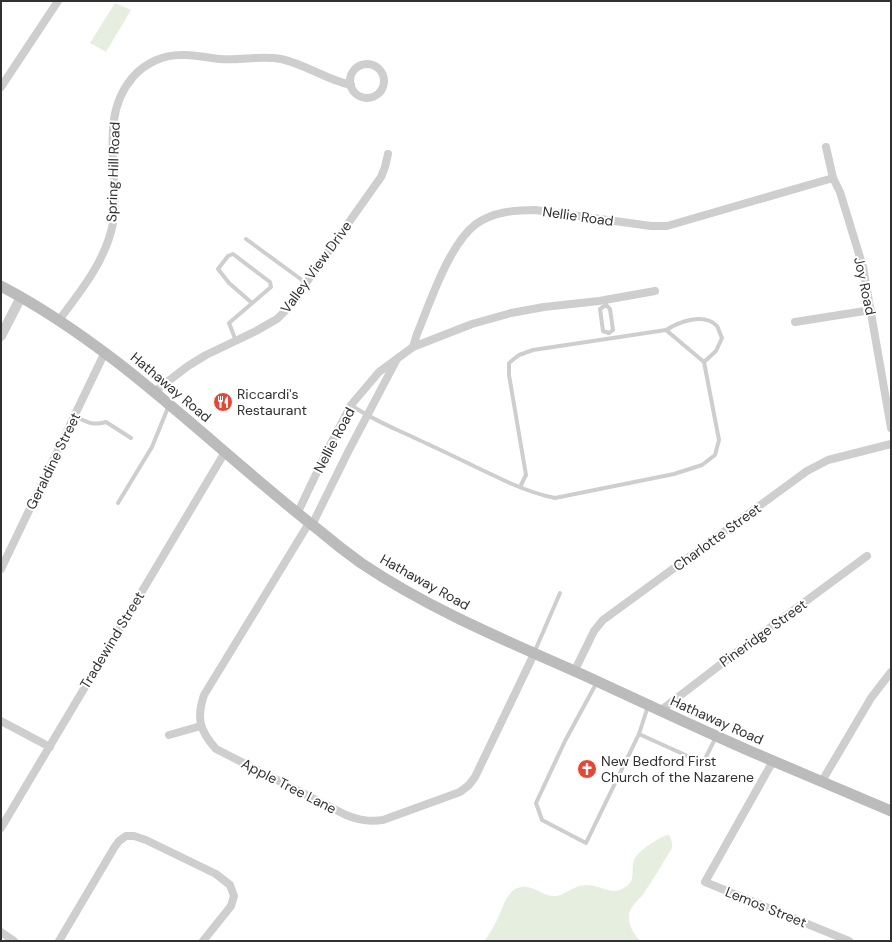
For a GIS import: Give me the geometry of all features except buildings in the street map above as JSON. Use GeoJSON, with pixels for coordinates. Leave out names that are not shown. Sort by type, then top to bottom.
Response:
{"type":"FeatureCollection","features":[{"type":"Feature","properties":{"kind":"main road","name":"Hathaway Road"},"geometry":{"type":"LineString","coordinates":[[1,286],[58,320],[105,352],[170,405],[297,514],[362,563],[398,585],[468,623],[534,654],[648,706],[891,812]]}},
{"type":"Feature","properties":{"kind":"street"},"geometry":{"type":"LineString","coordinates":[[1,87],[58,1]]}},
{"type":"Feature","properties":{"kind":"street","name":"Spring Hill Road"},"geometry":{"type":"LineString","coordinates":[[58,320],[94,271],[102,257],[110,235],[114,209],[112,138],[114,119],[122,94],[131,80],[143,68],[160,58],[182,54],[226,59],[271,58],[290,62],[331,79],[351,85],[353,90],[360,96],[368,97],[377,94],[383,87],[384,78],[377,67],[366,64],[358,67],[352,73],[351,85]]}},
{"type":"Feature","properties":{"kind":"street","name":"Joy Road"},"geometry":{"type":"LineString","coordinates":[[826,147],[833,178],[840,192],[863,267],[891,428]]}},
{"type":"Feature","properties":{"kind":"street","name":"Valley View Drive"},"geometry":{"type":"LineString","coordinates":[[154,392],[206,355],[267,326],[277,319],[306,284],[381,177],[388,154]]}},
{"type":"Feature","properties":{"kind":"street","name":"Nellie Road"},"geometry":{"type":"LineString","coordinates":[[297,514],[351,405],[379,372],[413,347],[419,327],[452,252],[476,224],[502,213],[517,210],[535,210],[651,226],[667,226],[833,178]]}},
{"type":"Feature","properties":{"kind":"street"},"geometry":{"type":"LineString","coordinates":[[413,347],[472,324],[498,316],[544,307],[606,302],[655,291]]}},
{"type":"Feature","properties":{"kind":"street"},"geometry":{"type":"LineString","coordinates":[[1,336],[21,297]]}},
{"type":"Feature","properties":{"kind":"street"},"geometry":{"type":"LineString","coordinates":[[795,322],[871,310]]}},
{"type":"Feature","properties":{"kind":"street","name":"Geraldine Street"},"geometry":{"type":"LineString","coordinates":[[1,569],[105,352]]}},
{"type":"Feature","properties":{"kind":"street","name":"Nellie Road"},"geometry":{"type":"LineString","coordinates":[[310,524],[399,357]]}},
{"type":"Feature","properties":{"kind":"street","name":"Charlotte Street"},"geometry":{"type":"LineString","coordinates":[[574,672],[594,631],[603,620],[807,471],[828,460],[891,444]]}},
{"type":"Feature","properties":{"kind":"street","name":"Tradewind Street"},"geometry":{"type":"LineString","coordinates":[[1,828],[224,452]]}},
{"type":"Feature","properties":{"kind":"street","name":"Apple Tree Lane"},"geometry":{"type":"LineString","coordinates":[[310,524],[204,695],[199,715],[201,726],[204,734],[216,749],[346,815],[359,820],[372,822],[383,820],[460,792],[469,786],[475,777],[534,654]]}},
{"type":"Feature","properties":{"kind":"street","name":"Pineridge Street"},"geometry":{"type":"LineString","coordinates":[[660,711],[867,556]]}},
{"type":"Feature","properties":{"kind":"street"},"geometry":{"type":"LineString","coordinates":[[822,781],[871,698],[891,672]]}},
{"type":"Feature","properties":{"kind":"street"},"geometry":{"type":"LineString","coordinates":[[1,721],[50,747]]}},
{"type":"Feature","properties":{"kind":"street"},"geometry":{"type":"LineString","coordinates":[[169,735],[201,726]]}},
{"type":"Feature","properties":{"kind":"street","name":"Lemos Street"},"geometry":{"type":"LineString","coordinates":[[774,761],[705,882],[849,941]]}},
{"type":"Feature","properties":{"kind":"street"},"geometry":{"type":"LineString","coordinates":[[59,941],[114,848],[122,838],[130,836],[146,840],[216,874],[232,888],[234,896],[231,906],[203,941]]}},
{"type":"Feature","properties":{"kind":"street"},"geometry":{"type":"LineString","coordinates":[[1,932],[14,941]]}},
{"type":"Feature","properties":{"kind":"lane"},"geometry":{"type":"LineString","coordinates":[[246,239],[306,284]]}},
{"type":"Feature","properties":{"kind":"lane"},"geometry":{"type":"LineString","coordinates":[[236,341],[230,323],[272,287],[270,282],[233,254],[228,256],[218,269],[229,283],[252,303]]}},
{"type":"Feature","properties":{"kind":"lane"},"geometry":{"type":"LineString","coordinates":[[606,302],[610,308],[613,330],[609,333],[603,331],[600,310],[606,302]]}},
{"type":"Feature","properties":{"kind":"lane"},"geometry":{"type":"LineString","coordinates":[[520,487],[526,475],[509,375],[509,364],[518,355],[533,350],[666,330],[681,323],[704,319],[712,322],[717,327],[722,338],[716,351],[704,362]]}},
{"type":"Feature","properties":{"kind":"lane"},"geometry":{"type":"LineString","coordinates":[[351,405],[367,416],[520,487],[555,498],[674,474],[702,465],[715,455],[719,440],[704,362],[666,330]]}},
{"type":"Feature","properties":{"kind":"lane"},"geometry":{"type":"LineString","coordinates":[[609,333],[610,339]]}},
{"type":"Feature","properties":{"kind":"lane"},"geometry":{"type":"LineString","coordinates":[[118,503],[152,446],[170,405]]}},
{"type":"Feature","properties":{"kind":"lane"},"geometry":{"type":"LineString","coordinates":[[74,416],[91,424],[98,425],[106,422],[132,438]]}},
{"type":"Feature","properties":{"kind":"lane"},"geometry":{"type":"LineString","coordinates":[[534,654],[560,593]]}},
{"type":"Feature","properties":{"kind":"lane"},"geometry":{"type":"LineString","coordinates":[[597,682],[565,741],[536,803],[542,820],[586,843],[639,734],[648,706]]}},
{"type":"Feature","properties":{"kind":"lane"},"geometry":{"type":"LineString","coordinates":[[639,734],[703,763],[716,736]]}},
{"type":"Feature","properties":{"kind":"green space"},"geometry":{"type":"Polygon","coordinates":[[[115,3],[131,10],[106,52],[90,43],[115,3]]]}},
{"type":"Feature","properties":{"kind":"green space"},"geometry":{"type":"Polygon","coordinates":[[[668,835],[670,836],[672,848],[648,887],[629,913],[630,926],[640,941],[485,941],[496,923],[504,903],[515,889],[527,887],[552,896],[561,895],[582,885],[591,885],[618,891],[630,883],[636,856],[659,838],[668,835]]]}},
{"type":"Feature","properties":{"kind":"place","name":"Riccardi's Restaurant"},"geometry":{"type":"Point","coordinates":[223,402]}},
{"type":"Feature","properties":{"kind":"place","name":"New Bedford First Church of the Nazarene"},"geometry":{"type":"Point","coordinates":[587,769]}}]}
